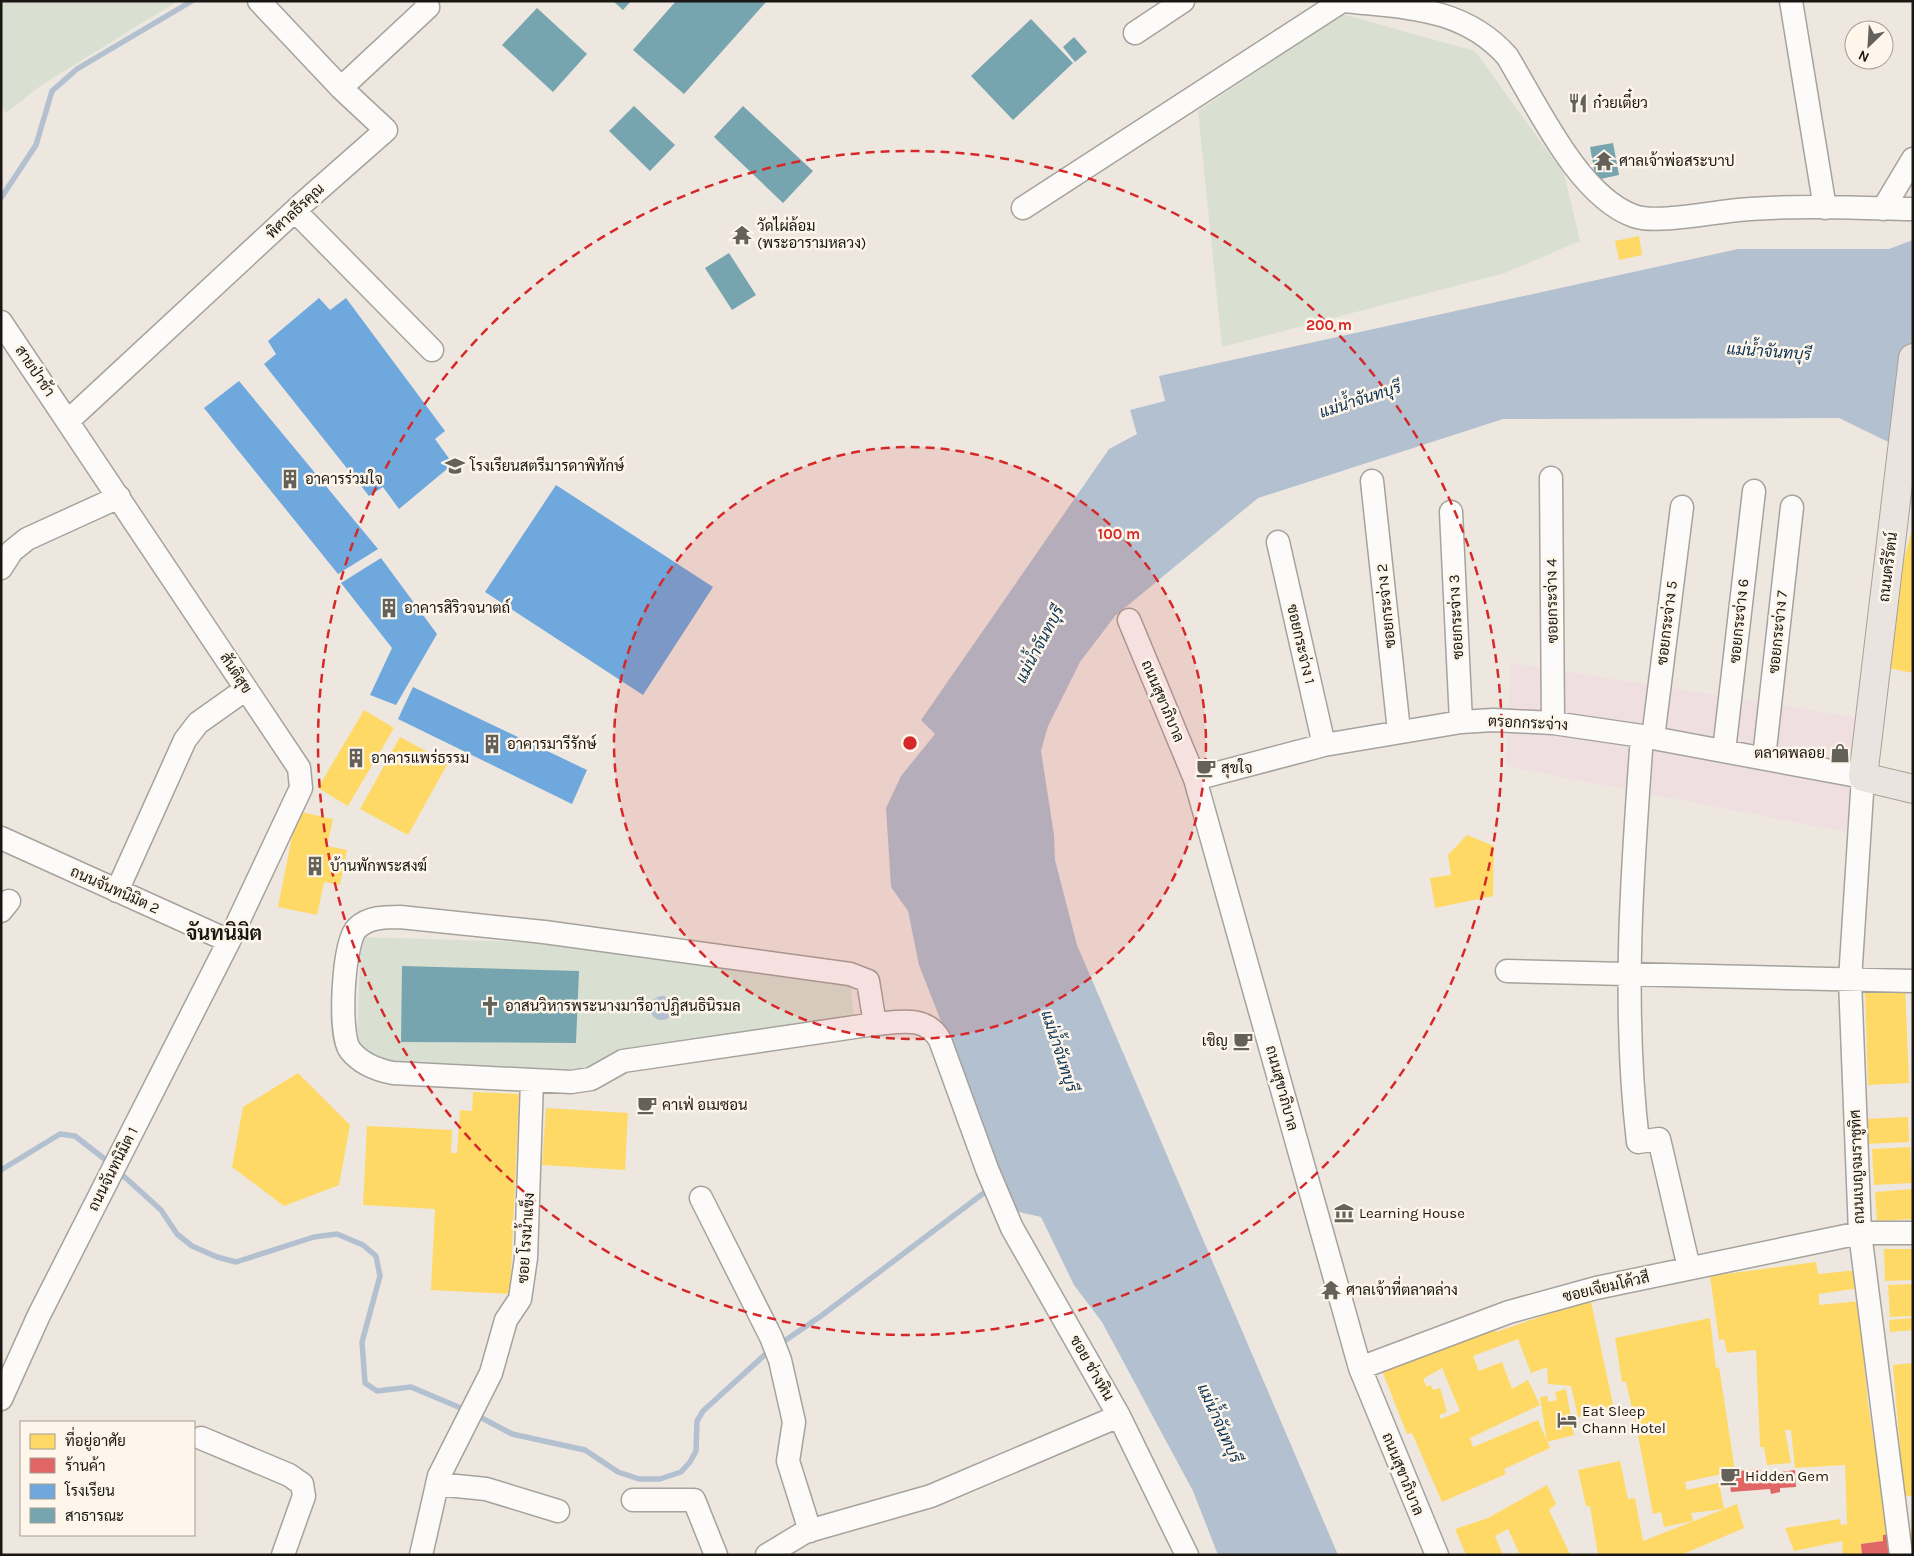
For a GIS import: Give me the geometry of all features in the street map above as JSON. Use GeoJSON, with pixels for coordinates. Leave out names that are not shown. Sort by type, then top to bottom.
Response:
{"type":"FeatureCollection","features":[{"type":"Feature","properties":{"kind":"main road","name":"ถนนตรีรัตน์"},"geometry":{"type":"LineString","coordinates":[[1863,777],[1913,358]]}},
{"type":"Feature","properties":{"kind":"main road"},"geometry":{"type":"LineString","coordinates":[[1863,777],[1913,788]]}},
{"type":"Feature","properties":{"kind":"street","name":"พิศาลธีรคุณ"},"geometry":{"type":"LineString","coordinates":[[69,420],[295,211],[391,129],[341,88],[259,1]]}},
{"type":"Feature","properties":{"kind":"street"},"geometry":{"type":"LineString","coordinates":[[341,88],[428,8],[426,1]]}},
{"type":"Feature","properties":{"kind":"street"},"geometry":{"type":"LineString","coordinates":[[1135,33],[1183,1]]}},
{"type":"Feature","properties":{"kind":"street"},"geometry":{"type":"LineString","coordinates":[[1023,208],[1344,1],[1414,9],[1441,15],[1470,24],[1493,40],[1507,56],[1576,170],[1605,198],[1633,216],[1658,219],[1753,208],[1913,209]]}},
{"type":"Feature","properties":{"kind":"street"},"geometry":{"type":"LineString","coordinates":[[1791,1],[1825,208]]}},
{"type":"Feature","properties":{"kind":"street"},"geometry":{"type":"LineString","coordinates":[[1883,208],[1913,159]]}},
{"type":"Feature","properties":{"kind":"street"},"geometry":{"type":"LineString","coordinates":[[295,211],[432,350]]}},
{"type":"Feature","properties":{"kind":"street","name":"สายป่าช้า"},"geometry":{"type":"LineString","coordinates":[[1,322],[69,420]]}},
{"type":"Feature","properties":{"kind":"street","name":"สันติสุข"},"geometry":{"type":"LineString","coordinates":[[69,420],[299,768],[301,788],[229,941]]}},
{"type":"Feature","properties":{"kind":"street","name":"ซอยกระจ่าง 4"},"geometry":{"type":"LineString","coordinates":[[1551,478],[1553,723]]}},
{"type":"Feature","properties":{"kind":"street","name":"ซอยกระจ่าง 2"},"geometry":{"type":"LineString","coordinates":[[1372,482],[1399,731]]}},
{"type":"Feature","properties":{"kind":"street","name":"ซอยกระจ่าง 6"},"geometry":{"type":"LineString","coordinates":[[1724,751],[1754,491]]}},
{"type":"Feature","properties":{"kind":"street"},"geometry":{"type":"LineString","coordinates":[[1,568],[12,551],[27,539],[119,497]]}},
{"type":"Feature","properties":{"kind":"street","name":"ซอยกระจ่าง 5"},"geometry":{"type":"LineString","coordinates":[[1682,507],[1648,737],[1630,911],[1629,1033],[1638,1142],[1659,1139],[1689,1268]]}},
{"type":"Feature","properties":{"kind":"street","name":"ซอยกระจ่าง 7"},"geometry":{"type":"LineString","coordinates":[[1764,758],[1792,507]]}},
{"type":"Feature","properties":{"kind":"street","name":"ซอยกระจ่าง 3"},"geometry":{"type":"LineString","coordinates":[[1451,512],[1461,722]]}},
{"type":"Feature","properties":{"kind":"street","name":"ซอยกระจ่าง 1"},"geometry":{"type":"LineString","coordinates":[[1278,542],[1324,745]]}},
{"type":"Feature","properties":{"kind":"street","name":"ถนนสุขาภิบาล"},"geometry":{"type":"LineString","coordinates":[[1129,620],[1195,779],[1360,1368],[1436,1555]]}},
{"type":"Feature","properties":{"kind":"street"},"geometry":{"type":"LineString","coordinates":[[117,892],[185,740],[198,722],[246,689]]}},
{"type":"Feature","properties":{"kind":"street","name":"ตรอกกระจ่าง"},"geometry":{"type":"LineString","coordinates":[[1195,779],[1324,745],[1399,731],[1461,722],[1493,720],[1553,723],[1648,737],[1863,777]]}},
{"type":"Feature","properties":{"kind":"street","name":"ถนนเบญจมราชูทิศ"},"geometry":{"type":"LineString","coordinates":[[1863,777],[1850,980],[1860,1233],[1905,1522],[1901,1555]]}},
{"type":"Feature","properties":{"kind":"street","name":"ถนนจันทนิมิต 2"},"geometry":{"type":"LineString","coordinates":[[1,838],[229,941]]}},
{"type":"Feature","properties":{"kind":"street","name":"ซอย ช่างหิน"},"geometry":{"type":"LineString","coordinates":[[767,1555],[810,1531],[931,1496],[1119,1416],[1012,1228],[987,1169],[936,1032],[922,1023],[913,1021],[876,1024],[623,1061],[584,1081],[393,1073],[371,1067],[350,1050],[345,1041],[343,1027],[348,950],[352,933],[365,921],[380,917],[428,919],[592,938],[855,974],[866,979],[870,985],[876,1024]]}},
{"type":"Feature","properties":{"kind":"street","name":"ถนนจันทนิมิต 1"},"geometry":{"type":"LineString","coordinates":[[1,1399],[39,1315],[229,941]]}},
{"type":"Feature","properties":{"kind":"street"},"geometry":{"type":"LineString","coordinates":[[1507,971],[1629,972],[1913,981]]}},
{"type":"Feature","properties":{"kind":"street","name":"ซอย โรงน้ำแข็ง"},"geometry":{"type":"LineString","coordinates":[[421,1555],[437,1484],[449,1453],[490,1373],[501,1331],[506,1320],[516,1307],[523,1289],[526,1258],[532,1080]]}},
{"type":"Feature","properties":{"kind":"street"},"geometry":{"type":"LineString","coordinates":[[701,1198],[771,1337],[780,1360],[794,1422],[788,1461],[810,1531]]}},
{"type":"Feature","properties":{"kind":"street","name":"ซอยเจียมโค้วสี"},"geometry":{"type":"LineString","coordinates":[[1360,1368],[1509,1312],[1596,1288],[1860,1233],[1913,1233]]}},
{"type":"Feature","properties":{"kind":"street"},"geometry":{"type":"LineString","coordinates":[[1119,1416],[1187,1555]]}},
{"type":"Feature","properties":{"kind":"street"},"geometry":{"type":"LineString","coordinates":[[201,1438],[289,1475],[302,1484],[304,1496],[283,1555]]}},
{"type":"Feature","properties":{"kind":"street"},"geometry":{"type":"LineString","coordinates":[[437,1484],[486,1489],[558,1511]]}},
{"type":"Feature","properties":{"kind":"street"},"geometry":{"type":"LineString","coordinates":[[633,1500],[694,1500],[716,1555]]}},
{"type":"Feature","properties":{"kind":"shaded area"},"geometry":{"type":"Polygon","coordinates":[[[1,1],[178,1],[43,84],[6,113],[1,107],[1,1]]]}},
{"type":"Feature","properties":{"kind":"shaded area"},"geometry":{"type":"Polygon","coordinates":[[[1342,14],[1475,51],[1564,174],[1580,241],[1505,273],[1222,347],[1198,111],[1342,14]]]}},
{"type":"Feature","properties":{"kind":"shaded area"},"geometry":{"type":"Polygon","coordinates":[[[1511,663],[1860,718],[1846,832],[1506,766],[1511,663]]]}},
{"type":"Feature","properties":{"kind":"shaded area"},"geometry":{"type":"Polygon","coordinates":[[[361,937],[588,944],[850,980],[854,1021],[584,1073],[388,1065],[357,1043],[361,937]]]}},
{"type":"Feature","properties":{"kind":"water","name":"แม่น้ำจันทบุรี"},"geometry":{"type":"Polygon","coordinates":[[[1913,240],[1913,454],[1839,418],[1503,419],[1258,498],[1115,616],[1080,662],[1048,726],[1041,751],[1054,835],[1055,860],[1077,945],[1338,1555],[1218,1555],[1193,1491],[1102,1322],[1074,1285],[1041,1217],[1015,1211],[919,965],[908,911],[891,887],[886,808],[901,776],[935,734],[921,720],[1109,449],[1137,434],[1130,410],[1165,401],[1159,376],[1738,249],[1889,249],[1913,240]]]}},
{"type":"Feature","properties":{"kind":"water"},"geometry":{"type":"Polygon","coordinates":[[[662,996],[671,999],[674,1008],[671,1017],[662,1020],[653,1017],[650,1008],[653,999],[662,996]]]}},
{"type":"Feature","properties":{"kind":"building: ที่อยู่อาศัย"},"geometry":{"type":"Polygon","coordinates":[[[1639,236],[1642,255],[1619,260],[1615,241],[1639,236]]]}},
{"type":"Feature","properties":{"kind":"building: ที่อยู่อาศัย"},"geometry":{"type":"Polygon","coordinates":[[[1913,527],[1913,673],[1883,667],[1904,559],[1913,527]]]}},
{"type":"Feature","properties":{"kind":"building: ที่อยู่อาศัย","name":"อาคารแพร่ธรรม"},"geometry":{"type":"Polygon","coordinates":[[[364,710],[394,728],[348,806],[318,788],[364,710]]]}},
{"type":"Feature","properties":{"kind":"building: ที่อยู่อาศัย"},"geometry":{"type":"Polygon","coordinates":[[[400,737],[448,763],[408,835],[360,809],[400,737]]]}},
{"type":"Feature","properties":{"kind":"building: ที่อยู่อาศัย","name":"บ้านพักพระสงฆ์"},"geometry":{"type":"Polygon","coordinates":[[[297,811],[333,819],[327,846],[347,850],[340,885],[324,882],[317,915],[278,907],[297,811]]]}},
{"type":"Feature","properties":{"kind":"building: ที่อยู่อาศัย"},"geometry":{"type":"Polygon","coordinates":[[[1467,835],[1494,846],[1493,896],[1435,908],[1430,878],[1451,875],[1448,855],[1467,835]]]}},
{"type":"Feature","properties":{"kind":"building: ที่อยู่อาศัย"},"geometry":{"type":"Polygon","coordinates":[[[1905,986],[1909,1083],[1868,1085],[1865,988],[1905,986]]]}},
{"type":"Feature","properties":{"kind":"building: ที่อยู่อาศัย"},"geometry":{"type":"Polygon","coordinates":[[[298,1073],[350,1125],[339,1185],[284,1206],[232,1167],[243,1107],[298,1073]]]}},
{"type":"Feature","properties":{"kind":"building: ที่อยู่อาศัย"},"geometry":{"type":"Polygon","coordinates":[[[473,1092],[519,1094],[510,1294],[431,1290],[435,1209],[363,1205],[367,1126],[452,1130],[451,1153],[457,1153],[460,1110],[472,1111],[473,1092]]]}},
{"type":"Feature","properties":{"kind":"building: ที่อยู่อาศัย"},"geometry":{"type":"Polygon","coordinates":[[[546,1108],[628,1113],[625,1170],[542,1165],[546,1108]]]}},
{"type":"Feature","properties":{"kind":"building: ที่อยู่อาศัย"},"geometry":{"type":"Polygon","coordinates":[[[1908,1117],[1909,1142],[1866,1144],[1865,1119],[1908,1117]]]}},
{"type":"Feature","properties":{"kind":"building: ที่อยู่อาศัย"},"geometry":{"type":"Polygon","coordinates":[[[1910,1147],[1912,1183],[1874,1185],[1872,1149],[1910,1147]]]}},
{"type":"Feature","properties":{"kind":"building: ที่อยู่อาศัย"},"geometry":{"type":"Polygon","coordinates":[[[1913,1189],[1913,1219],[1877,1221],[1875,1192],[1913,1189]]]}},
{"type":"Feature","properties":{"kind":"building: ที่อยู่อาศัย"},"geometry":{"type":"Polygon","coordinates":[[[1884,1249],[1913,1249],[1913,1280],[1885,1281],[1884,1249]]]}},
{"type":"Feature","properties":{"kind":"building: ที่อยู่อาศัย"},"geometry":{"type":"Polygon","coordinates":[[[1816,1262],[1818,1274],[1858,1270],[1860,1288],[1819,1294],[1819,1305],[1861,1301],[1861,1329],[1868,1404],[1889,1534],[1883,1535],[1883,1541],[1861,1544],[1862,1555],[1843,1555],[1842,1541],[1794,1551],[1785,1528],[1840,1519],[1841,1525],[1847,1524],[1845,1465],[1795,1468],[1791,1430],[1785,1430],[1791,1463],[1767,1465],[1764,1447],[1760,1447],[1756,1350],[1727,1353],[1724,1339],[1719,1340],[1710,1276],[1816,1262]]]}},
{"type":"Feature","properties":{"kind":"building: ที่อยู่อาศัย"},"geometry":{"type":"Polygon","coordinates":[[[1913,1284],[1913,1316],[1890,1317],[1888,1285],[1913,1284]]]}},
{"type":"Feature","properties":{"kind":"building: ที่อยู่อาศัย"},"geometry":{"type":"Polygon","coordinates":[[[1591,1302],[1614,1409],[1578,1417],[1571,1386],[1548,1384],[1547,1367],[1531,1373],[1518,1339],[1473,1356],[1479,1371],[1502,1362],[1512,1389],[1528,1380],[1540,1405],[1470,1438],[1473,1447],[1538,1420],[1550,1448],[1504,1469],[1506,1474],[1442,1502],[1412,1433],[1407,1434],[1381,1368],[1494,1328],[1496,1332],[1554,1312],[1591,1302]],[[1442,1368],[1423,1379],[1427,1387],[1431,1385],[1433,1390],[1440,1388],[1447,1412],[1439,1415],[1441,1419],[1460,1411],[1442,1368]]]}},
{"type":"Feature","properties":{"kind":"building: ที่อยู่อาศัย"},"geometry":{"type":"Polygon","coordinates":[[[1710,1318],[1716,1368],[1719,1367],[1735,1471],[1685,1482],[1687,1490],[1719,1483],[1724,1509],[1691,1513],[1693,1521],[1664,1527],[1661,1512],[1653,1514],[1626,1382],[1622,1382],[1615,1338],[1710,1318]]]}},
{"type":"Feature","properties":{"kind":"building: ที่อยู่อาศัย"},"geometry":{"type":"Polygon","coordinates":[[[1913,1318],[1913,1330],[1890,1332],[1889,1320],[1913,1318]]]}},
{"type":"Feature","properties":{"kind":"building: ที่อยู่อาศัย"},"geometry":{"type":"Polygon","coordinates":[[[1913,1363],[1913,1496],[1904,1496],[1893,1365],[1913,1363]]]}},
{"type":"Feature","properties":{"kind":"building: ที่อยู่อาศัย"},"geometry":{"type":"Polygon","coordinates":[[[1566,1389],[1574,1435],[1547,1442],[1540,1397],[1547,1396],[1549,1402],[1557,1400],[1555,1392],[1566,1389]]]}},
{"type":"Feature","properties":{"kind":"building: ที่อยู่อาศัย"},"geometry":{"type":"Polygon","coordinates":[[[1620,1461],[1628,1499],[1635,1498],[1643,1541],[1737,1504],[1744,1528],[1681,1555],[1598,1555],[1590,1506],[1586,1506],[1578,1470],[1620,1461]]]}},
{"type":"Feature","properties":{"kind":"building: ที่อยู่อาศัย"},"geometry":{"type":"Polygon","coordinates":[[[1547,1485],[1556,1504],[1549,1510],[1570,1554],[1520,1555],[1508,1529],[1495,1536],[1503,1555],[1466,1555],[1455,1529],[1488,1518],[1547,1485]]]}},
{"type":"Feature","properties":{"kind":"building: ที่อยู่อาศัย"},"geometry":{"type":"Polygon","coordinates":[[[1910,1532],[1913,1532],[1913,1547],[1911,1547],[1910,1532]]]}},
{"type":"Feature","properties":{"kind":"building: ร้านค้า"},"geometry":{"type":"Polygon","coordinates":[[[1760,1469],[1761,1475],[1795,1470],[1796,1487],[1780,1488],[1780,1492],[1771,1494],[1770,1489],[1731,1492],[1728,1472],[1760,1469]]]}},
{"type":"Feature","properties":{"kind":"building: ร้านค้า"},"geometry":{"type":"Polygon","coordinates":[[[1889,1534],[1891,1555],[1862,1555],[1861,1544],[1883,1541],[1883,1535],[1889,1534]]]}},
{"type":"Feature","properties":{"kind":"building: โรงเรียน"},"geometry":{"type":"Polygon","coordinates":[[[319,298],[330,310],[346,298],[445,431],[435,439],[453,464],[399,509],[383,487],[369,496],[264,364],[276,354],[268,341],[319,298]]]}},
{"type":"Feature","properties":{"kind":"building: โรงเรียน","name":"อาคารร่วมใจ"},"geometry":{"type":"Polygon","coordinates":[[[239,381],[378,549],[338,574],[204,408],[239,381]]]}},
{"type":"Feature","properties":{"kind":"building: โรงเรียน"},"geometry":{"type":"Polygon","coordinates":[[[556,485],[713,587],[643,695],[485,592],[556,485]]]}},
{"type":"Feature","properties":{"kind":"building: โรงเรียน","name":"อาคารสิริวจนาตถ์"},"geometry":{"type":"Polygon","coordinates":[[[381,558],[437,634],[396,705],[370,695],[392,648],[341,583],[381,558]]]}},
{"type":"Feature","properties":{"kind":"building: โรงเรียน","name":"อาคารมารีรักษ์"},"geometry":{"type":"Polygon","coordinates":[[[413,687],[587,770],[572,804],[398,719],[413,687]]]}},
{"type":"Feature","properties":{"kind":"building: สาธารณะ"},"geometry":{"type":"Polygon","coordinates":[[[613,1],[631,1],[623,10],[613,1]]]}},
{"type":"Feature","properties":{"kind":"building: สาธารณะ"},"geometry":{"type":"Polygon","coordinates":[[[676,1],[767,1],[684,94],[633,50],[676,1]]]}},
{"type":"Feature","properties":{"kind":"building: สาธารณะ"},"geometry":{"type":"Polygon","coordinates":[[[537,8],[587,54],[553,92],[502,45],[537,8]]]}},
{"type":"Feature","properties":{"kind":"building: สาธารณะ"},"geometry":{"type":"Polygon","coordinates":[[[1031,19],[1073,63],[1013,120],[971,76],[1031,19]]]}},
{"type":"Feature","properties":{"kind":"building: สาธารณะ"},"geometry":{"type":"Polygon","coordinates":[[[1074,37],[1087,52],[1075,62],[1063,47],[1074,37]]]}},
{"type":"Feature","properties":{"kind":"building: สาธารณะ"},"geometry":{"type":"Polygon","coordinates":[[[634,106],[675,145],[650,171],[609,131],[634,106]]]}},
{"type":"Feature","properties":{"kind":"building: สาธารณะ"},"geometry":{"type":"Polygon","coordinates":[[[743,106],[813,171],[783,203],[714,137],[743,106]]]}},
{"type":"Feature","properties":{"kind":"building: สาธารณะ","name":"ศาลเจ้าพ่อสระบาป"},"geometry":{"type":"Polygon","coordinates":[[[1613,143],[1619,175],[1596,180],[1590,147],[1613,143]]]}},
{"type":"Feature","properties":{"kind":"building: สาธารณะ"},"geometry":{"type":"Polygon","coordinates":[[[729,253],[756,295],[732,310],[705,268],[729,253]]]}},
{"type":"Feature","properties":{"kind":"building: สาธารณะ","name":"อาสนวิหารพระนางมารีอาปฏิสนธินิรมล"},"geometry":{"type":"Polygon","coordinates":[[[402,966],[579,971],[576,1043],[401,1042],[402,966]]]}},
{"type":"Feature","properties":{"kind":"waterway"},"geometry":{"type":"LineString","coordinates":[[1,198],[36,145],[52,91],[77,69],[192,1]]}},
{"type":"Feature","properties":{"kind":"waterway"},"geometry":{"type":"LineString","coordinates":[[1,1170],[60,1134],[75,1136],[111,1164]]}},
{"type":"Feature","properties":{"kind":"waterway"},"geometry":{"type":"LineString","coordinates":[[118,1171],[161,1210],[177,1234],[192,1246],[217,1257],[236,1262],[314,1237],[337,1234],[363,1245],[376,1256],[380,1276],[362,1342],[365,1383],[377,1391],[411,1387],[468,1411]]}},
{"type":"Feature","properties":{"kind":"waterway"},"geometry":{"type":"LineString","coordinates":[[780,1344],[821,1316],[989,1189]]}},
{"type":"Feature","properties":{"kind":"waterway"},"geometry":{"type":"LineString","coordinates":[[476,1415],[512,1434],[585,1450],[618,1472],[639,1479],[660,1479],[681,1472],[690,1462],[696,1451],[697,1421],[703,1411],[770,1350]]}},
{"type":"Feature","properties":{"kind":"place","name":"ก๋วยเตี๋ยว"},"geometry":{"type":"Point","coordinates":[1578,103]}},
{"type":"Feature","properties":{"kind":"place","name":"ศาลเจ้าพ่อสระบาป"},"geometry":{"type":"Point","coordinates":[1604,161]}},
{"type":"Feature","properties":{"kind":"place","name":"วัดไผ่ล้อม (พระอารามหลวง)"},"geometry":{"type":"Point","coordinates":[742,235]}},
{"type":"Feature","properties":{"kind":"place","name":"โรงเรียนสตรีมารดาพิทักษ์"},"geometry":{"type":"Point","coordinates":[455,466]}},
{"type":"Feature","properties":{"kind":"place","name":"อาคารร่วมใจ"},"geometry":{"type":"Point","coordinates":[290,479]}},
{"type":"Feature","properties":{"kind":"place","name":"อาคารสิริวจนาตถ์"},"geometry":{"type":"Point","coordinates":[389,608]}},
{"type":"Feature","properties":{"kind":"place","name":"อาคารมารีรักษ์"},"geometry":{"type":"Point","coordinates":[492,744]}},
{"type":"Feature","properties":{"kind":"place","name":"ตลาดพลอย"},"geometry":{"type":"Point","coordinates":[1840,753]}},
{"type":"Feature","properties":{"kind":"place","name":"อาคารแพร่ธรรม"},"geometry":{"type":"Point","coordinates":[356,758]}},
{"type":"Feature","properties":{"kind":"place","name":"สุขใจ"},"geometry":{"type":"Point","coordinates":[1206,768]}},
{"type":"Feature","properties":{"kind":"place","name":"บ้านพักพระสงฆ์"},"geometry":{"type":"Point","coordinates":[315,866]}},
{"type":"Feature","properties":{"kind":"place","name":"อาสนวิหารพระนางมารีอาปฏิสนธินิรมล"},"geometry":{"type":"Point","coordinates":[490,1006]}},
{"type":"Feature","properties":{"kind":"place","name":"เชิญ"},"geometry":{"type":"Point","coordinates":[1243,1041]}},
{"type":"Feature","properties":{"kind":"place","name":"คาเฟ่ อเมซอน"},"geometry":{"type":"Point","coordinates":[647,1105]}},
{"type":"Feature","properties":{"kind":"place","name":"Learning House"},"geometry":{"type":"Point","coordinates":[1344,1213]}},
{"type":"Feature","properties":{"kind":"place","name":"ศาลเจ้าที่ตลาดล่าง"},"geometry":{"type":"Point","coordinates":[1331,1290]}},
{"type":"Feature","properties":{"kind":"place","name":"Eat Sleep Chann Hotel"},"geometry":{"type":"Point","coordinates":[1567,1420]}},
{"type":"Feature","properties":{"kind":"place","name":"Hidden Gem"},"geometry":{"type":"Point","coordinates":[1730,1476]}},
{"type":"Feature","properties":{"kind":"district","name":"จันทนิมิต"},"geometry":{"type":"Point","coordinates":[224,933]}}]}
